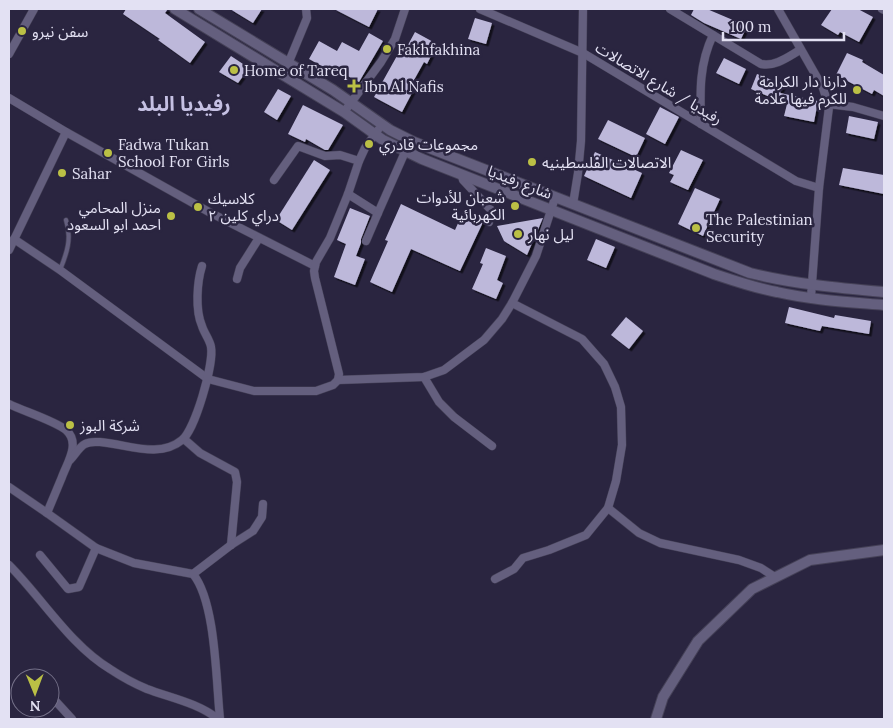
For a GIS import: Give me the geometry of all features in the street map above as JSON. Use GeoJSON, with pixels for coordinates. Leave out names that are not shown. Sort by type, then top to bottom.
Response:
{"type":"FeatureCollection","features":[{"type":"Feature","properties":{"kind":"main road","name":"شارع رفيديا"},"geometry":{"type":"LineString","coordinates":[[175,9],[344,112],[405,152],[462,176],[714,274],[748,285],[778,293],[884,304]]}},
{"type":"Feature","properties":{"kind":"main road","name":"شارع رفيديا"},"geometry":{"type":"LineString","coordinates":[[199,9],[352,102],[383,125],[440,154],[750,273],[776,280],[811,285],[884,292]]}},
{"type":"Feature","properties":{"kind":"main road"},"geometry":{"type":"LineString","coordinates":[[656,719],[663,697],[698,641],[752,588],[810,560],[884,550]]}},
{"type":"Feature","properties":{"kind":"street"},"geometry":{"type":"LineString","coordinates":[[9,54],[34,9]]}},
{"type":"Feature","properties":{"kind":"street"},"geometry":{"type":"LineString","coordinates":[[288,64],[308,18],[306,9]]}},
{"type":"Feature","properties":{"kind":"street"},"geometry":{"type":"LineString","coordinates":[[344,112],[381,62],[395,39],[405,9]]}},
{"type":"Feature","properties":{"kind":"street","name":"رفيديا / شارع الاتصالات"},"geometry":{"type":"LineString","coordinates":[[480,9],[583,53],[796,181],[819,188]]}},
{"type":"Feature","properties":{"kind":"street"},"geometry":{"type":"LineString","coordinates":[[573,204],[581,141],[580,98],[583,9]]}},
{"type":"Feature","properties":{"kind":"street"},"geometry":{"type":"LineString","coordinates":[[670,9],[749,58],[765,65],[776,63],[800,50]]}},
{"type":"Feature","properties":{"kind":"street"},"geometry":{"type":"LineString","coordinates":[[778,9],[823,88],[828,104],[829,113],[819,188],[810,297]]}},
{"type":"Feature","properties":{"kind":"street"},"geometry":{"type":"LineString","coordinates":[[700,124],[700,83],[705,52],[713,35]]}},
{"type":"Feature","properties":{"kind":"street"},"geometry":{"type":"LineString","coordinates":[[9,98],[66,132],[315,266]]}},
{"type":"Feature","properties":{"kind":"street"},"geometry":{"type":"LineString","coordinates":[[828,104],[853,107],[884,116]]}},
{"type":"Feature","properties":{"kind":"street"},"geometry":{"type":"LineString","coordinates":[[338,380],[338,364],[314,278],[315,266],[330,238],[365,148],[383,125]]}},
{"type":"Feature","properties":{"kind":"street"},"geometry":{"type":"LineString","coordinates":[[9,250],[66,132]]}},
{"type":"Feature","properties":{"kind":"street"},"geometry":{"type":"LineString","coordinates":[[274,180],[298,146],[326,156],[340,155],[359,161]]}},
{"type":"Feature","properties":{"kind":"street"},"geometry":{"type":"LineString","coordinates":[[366,241],[405,152]]}},
{"type":"Feature","properties":{"kind":"street"},"geometry":{"type":"LineString","coordinates":[[462,176],[491,210],[489,222]]}},
{"type":"Feature","properties":{"kind":"street"},"geometry":{"type":"LineString","coordinates":[[348,194],[378,213]]}},
{"type":"Feature","properties":{"kind":"street"},"geometry":{"type":"LineString","coordinates":[[14,239],[60,270],[208,379],[254,391],[316,391],[338,380],[424,377],[444,370],[484,340],[502,319],[512,303],[536,256],[555,198]]}},
{"type":"Feature","properties":{"kind":"street"},"geometry":{"type":"LineString","coordinates":[[237,279],[240,268],[260,238]]}},
{"type":"Feature","properties":{"kind":"street"},"geometry":{"type":"LineString","coordinates":[[48,513],[63,473],[70,460],[81,447],[90,442],[160,449],[170,447],[184,439],[189,431],[208,379],[211,347],[201,324],[198,299],[198,278],[202,266]]}},
{"type":"Feature","properties":{"kind":"street"},"geometry":{"type":"LineString","coordinates":[[495,579],[514,569],[523,558],[586,535],[608,508],[616,481],[622,445],[621,407],[615,387],[604,364],[582,339],[512,303]]}},
{"type":"Feature","properties":{"kind":"street"},"geometry":{"type":"LineString","coordinates":[[424,377],[439,402],[454,417],[492,446]]}},
{"type":"Feature","properties":{"kind":"street"},"geometry":{"type":"LineString","coordinates":[[9,406],[65,430],[71,436],[70,460]]}},
{"type":"Feature","properties":{"kind":"street"},"geometry":{"type":"LineString","coordinates":[[184,439],[200,453],[235,472],[237,482],[230,545]]}},
{"type":"Feature","properties":{"kind":"street"},"geometry":{"type":"LineString","coordinates":[[9,487],[96,548],[134,563],[193,574],[196,577],[207,604],[212,627],[219,719]]}},
{"type":"Feature","properties":{"kind":"street"},"geometry":{"type":"LineString","coordinates":[[193,574],[230,545],[254,531],[262,517],[263,504]]}},
{"type":"Feature","properties":{"kind":"street"},"geometry":{"type":"LineString","coordinates":[[608,508],[639,533],[660,543],[739,560],[761,568],[775,577]]}},
{"type":"Feature","properties":{"kind":"street"},"geometry":{"type":"LineString","coordinates":[[40,555],[68,589],[74,589],[79,587],[96,548]]}},
{"type":"Feature","properties":{"kind":"street"},"geometry":{"type":"LineString","coordinates":[[9,565],[96,660],[146,688],[200,708],[219,719]]}},
{"type":"Feature","properties":{"kind":"street"},"geometry":{"type":"LineString","coordinates":[[60,706],[72,719]]}},
{"type":"Feature","properties":{"kind":"lane"},"geometry":{"type":"LineString","coordinates":[[60,270],[67,252],[70,231],[66,220]]}},
{"type":"Feature","properties":{"kind":"building"},"geometry":{"type":"Polygon","coordinates":[[[126,9],[168,9],[165,13],[205,42],[190,63],[158,40],[160,39],[123,14],[126,9]]]}},
{"type":"Feature","properties":{"kind":"building"},"geometry":{"type":"Polygon","coordinates":[[[230,9],[262,9],[253,23],[230,9]]]}},
{"type":"Feature","properties":{"kind":"building"},"geometry":{"type":"Polygon","coordinates":[[[334,9],[378,9],[369,27],[334,9]]]}},
{"type":"Feature","properties":{"kind":"building"},"geometry":{"type":"Polygon","coordinates":[[[694,9],[707,9],[747,26],[741,39],[704,23],[691,15],[694,9]]]}},
{"type":"Feature","properties":{"kind":"building"},"geometry":{"type":"Polygon","coordinates":[[[832,9],[858,9],[873,17],[859,42],[840,32],[838,35],[821,25],[832,9]]]}},
{"type":"Feature","properties":{"kind":"building"},"geometry":{"type":"Polygon","coordinates":[[[475,18],[492,23],[486,44],[468,39],[475,18]]]}},
{"type":"Feature","properties":{"kind":"building"},"geometry":{"type":"Polygon","coordinates":[[[415,32],[437,44],[427,64],[424,62],[409,89],[413,91],[402,112],[374,97],[398,54],[402,56],[415,32]]]}},
{"type":"Feature","properties":{"kind":"building"},"geometry":{"type":"Polygon","coordinates":[[[369,33],[383,41],[359,82],[342,73],[340,76],[309,59],[319,41],[337,51],[342,42],[359,51],[369,33]]]}},
{"type":"Feature","properties":{"kind":"building"},"geometry":{"type":"Polygon","coordinates":[[[847,53],[863,60],[862,62],[884,75],[884,96],[874,90],[872,94],[836,75],[847,53]]]}},
{"type":"Feature","properties":{"kind":"building","name":"Home of Tareq"},"geometry":{"type":"Polygon","coordinates":[[[231,56],[249,68],[238,83],[219,72],[231,56]]]}},
{"type":"Feature","properties":{"kind":"building"},"geometry":{"type":"Polygon","coordinates":[[[724,58],[746,69],[739,84],[716,73],[724,58]]]}},
{"type":"Feature","properties":{"kind":"building"},"geometry":{"type":"Polygon","coordinates":[[[757,74],[784,85],[780,93],[818,101],[814,122],[784,116],[787,104],[751,89],[757,74]]]}},
{"type":"Feature","properties":{"kind":"building"},"geometry":{"type":"Polygon","coordinates":[[[278,89],[291,96],[277,120],[264,112],[278,89]]]}},
{"type":"Feature","properties":{"kind":"building"},"geometry":{"type":"Polygon","coordinates":[[[303,105],[343,125],[328,150],[306,139],[305,142],[288,134],[303,105]]]}},
{"type":"Feature","properties":{"kind":"building"},"geometry":{"type":"Polygon","coordinates":[[[660,107],[679,117],[665,144],[646,134],[660,107]]]}},
{"type":"Feature","properties":{"kind":"building"},"geometry":{"type":"Polygon","coordinates":[[[849,116],[878,122],[874,139],[846,133],[849,116]]]}},
{"type":"Feature","properties":{"kind":"building"},"geometry":{"type":"Polygon","coordinates":[[[608,120],[645,138],[636,157],[598,139],[608,120]]]}},
{"type":"Feature","properties":{"kind":"building"},"geometry":{"type":"Polygon","coordinates":[[[681,150],[703,160],[688,190],[670,182],[674,175],[669,173],[681,150]]]}},
{"type":"Feature","properties":{"kind":"building"},"geometry":{"type":"Polygon","coordinates":[[[595,152],[642,173],[631,198],[584,176],[595,152]]]}},
{"type":"Feature","properties":{"kind":"building"},"geometry":{"type":"Polygon","coordinates":[[[314,160],[330,170],[292,230],[276,220],[314,160]]]}},
{"type":"Feature","properties":{"kind":"building"},"geometry":{"type":"Polygon","coordinates":[[[843,168],[884,175],[884,194],[839,185],[843,168]]]}},
{"type":"Feature","properties":{"kind":"building"},"geometry":{"type":"Polygon","coordinates":[[[695,188],[720,199],[703,236],[678,224],[695,188]]]}},
{"type":"Feature","properties":{"kind":"building"},"geometry":{"type":"Polygon","coordinates":[[[401,204],[455,230],[464,210],[484,220],[460,271],[411,249],[392,292],[370,282],[388,241],[385,240],[401,204]]]}},
{"type":"Feature","properties":{"kind":"building"},"geometry":{"type":"Polygon","coordinates":[[[350,208],[370,216],[356,256],[365,259],[355,285],[334,277],[346,244],[337,240],[350,208]]]}},
{"type":"Feature","properties":{"kind":"building","name":"ليل نهار"},"geometry":{"type":"Polygon","coordinates":[[[543,218],[527,255],[504,241],[497,226],[543,218]]]}},
{"type":"Feature","properties":{"kind":"building"},"geometry":{"type":"Polygon","coordinates":[[[596,239],[615,247],[606,268],[587,260],[596,239]]]}},
{"type":"Feature","properties":{"kind":"building"},"geometry":{"type":"Polygon","coordinates":[[[486,248],[506,256],[497,280],[503,283],[496,299],[472,289],[483,264],[480,263],[486,248]]]}},
{"type":"Feature","properties":{"kind":"building"},"geometry":{"type":"Polygon","coordinates":[[[789,307],[834,318],[835,315],[871,321],[869,334],[822,326],[820,331],[785,323],[789,307]]]}},
{"type":"Feature","properties":{"kind":"building"},"geometry":{"type":"Polygon","coordinates":[[[626,317],[643,331],[629,349],[611,335],[626,317]]]}},
{"type":"Feature","properties":{"kind":"place","name":"سفن نيرو"},"geometry":{"type":"Point","coordinates":[22,31]}},
{"type":"Feature","properties":{"kind":"place","name":"Fakhfakhina"},"geometry":{"type":"Point","coordinates":[387,49]}},
{"type":"Feature","properties":{"kind":"place","name":"Home of Tareq"},"geometry":{"type":"Point","coordinates":[234,70]}},
{"type":"Feature","properties":{"kind":"place","name":"Ibn Al Nafis"},"geometry":{"type":"Point","coordinates":[354,86]}},
{"type":"Feature","properties":{"kind":"place","name":"دارنا دار الكرامة للكرم فيها علامة"},"geometry":{"type":"Point","coordinates":[857,90]}},
{"type":"Feature","properties":{"kind":"place","name":"مجموعات قادري"},"geometry":{"type":"Point","coordinates":[369,144]}},
{"type":"Feature","properties":{"kind":"place","name":"Fadwa Tukan School For Girls"},"geometry":{"type":"Point","coordinates":[108,153]}},
{"type":"Feature","properties":{"kind":"place","name":"الاتصالات الفلسطينيه"},"geometry":{"type":"Point","coordinates":[532,162]}},
{"type":"Feature","properties":{"kind":"place","name":"Sahar"},"geometry":{"type":"Point","coordinates":[62,173]}},
{"type":"Feature","properties":{"kind":"place","name":"شعبان للأدوات الكهربائية"},"geometry":{"type":"Point","coordinates":[515,206]}},
{"type":"Feature","properties":{"kind":"place","name":"كلاسيك دراي كلين ٢"},"geometry":{"type":"Point","coordinates":[198,207]}},
{"type":"Feature","properties":{"kind":"place","name":"منزل المحامي احمد ابو السعود"},"geometry":{"type":"Point","coordinates":[171,216]}},
{"type":"Feature","properties":{"kind":"place","name":"The Palestinian Security"},"geometry":{"type":"Point","coordinates":[696,228]}},
{"type":"Feature","properties":{"kind":"place","name":"ليل نهار"},"geometry":{"type":"Point","coordinates":[518,234]}},
{"type":"Feature","properties":{"kind":"place","name":"شركة البوز"},"geometry":{"type":"Point","coordinates":[70,425]}},
{"type":"Feature","properties":{"kind":"district","name":"رفيديا البلد"},"geometry":{"type":"Point","coordinates":[184,103]}}]}
